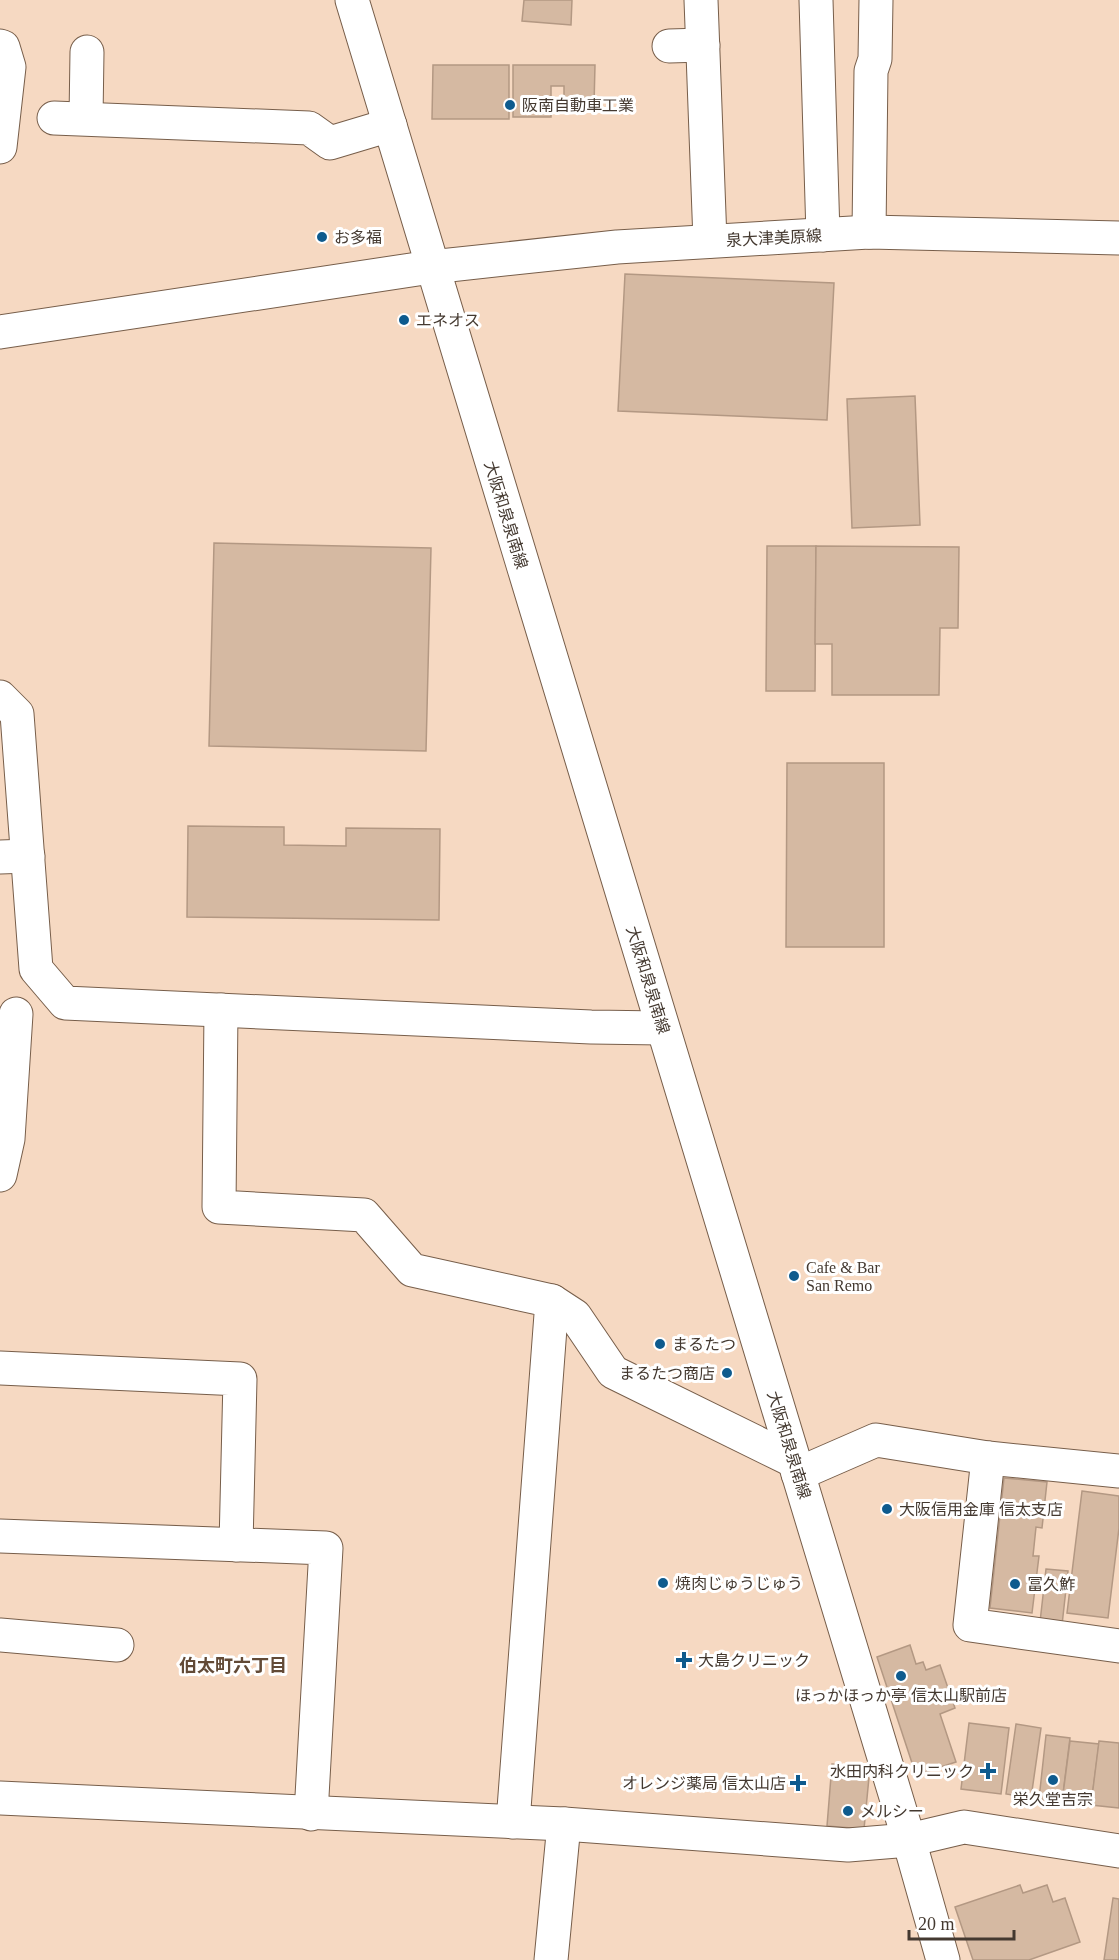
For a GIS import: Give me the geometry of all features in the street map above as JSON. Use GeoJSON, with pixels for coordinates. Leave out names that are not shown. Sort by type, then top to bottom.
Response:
{"type":"FeatureCollection","features":[{"type":"Feature","properties":{"kind":"street","name":"大阪和泉泉南線"},"geometry":{"type":"LineString","coordinates":[[352,0],[909,1840],[943,1960]]}},
{"type":"Feature","properties":{"kind":"street"},"geometry":{"type":"LineString","coordinates":[[701,0],[710,241]]}},
{"type":"Feature","properties":{"kind":"street"},"geometry":{"type":"LineString","coordinates":[[816,0],[823,235]]}},
{"type":"Feature","properties":{"kind":"street"},"geometry":{"type":"LineString","coordinates":[[869,232],[871,71],[875,60],[876,0]]}},
{"type":"Feature","properties":{"kind":"street"},"geometry":{"type":"LineString","coordinates":[[669,46],[703,45]]}},
{"type":"Feature","properties":{"kind":"street"},"geometry":{"type":"LineString","coordinates":[[0,46],[3,47],[9,67],[0,147]]}},
{"type":"Feature","properties":{"kind":"street"},"geometry":{"type":"LineString","coordinates":[[86,118],[87,52]]}},
{"type":"Feature","properties":{"kind":"street"},"geometry":{"type":"LineString","coordinates":[[54,118],[309,128],[330,143],[390,125]]}},
{"type":"Feature","properties":{"kind":"street","name":"泉大津美原線"},"geometry":{"type":"LineString","coordinates":[[0,332],[431,267],[617,247],[869,232],[1119,238]]}},
{"type":"Feature","properties":{"kind":"street"},"geometry":{"type":"LineString","coordinates":[[0,697],[17,714],[14,856],[36,969],[65,1003],[591,1027],[662,1028]]}},
{"type":"Feature","properties":{"kind":"street"},"geometry":{"type":"LineString","coordinates":[[0,1175],[8,1139],[8,1022],[48,982]]}},
{"type":"Feature","properties":{"kind":"street"},"geometry":{"type":"LineString","coordinates":[[221,1010],[219,1207],[364,1215],[412,1270],[552,1301],[575,1316],[612,1372],[796,1468],[876,1440],[988,1458],[1119,1471]]}},
{"type":"Feature","properties":{"kind":"street"},"geometry":{"type":"LineString","coordinates":[[513,1822],[552,1301]]}},
{"type":"Feature","properties":{"kind":"street"},"geometry":{"type":"LineString","coordinates":[[0,1368],[240,1379],[236,1545]]}},
{"type":"Feature","properties":{"kind":"street"},"geometry":{"type":"LineString","coordinates":[[988,1458],[970,1625],[1119,1646]]}},
{"type":"Feature","properties":{"kind":"street"},"geometry":{"type":"LineString","coordinates":[[0,1536],[326,1548],[311,1814]]}},
{"type":"Feature","properties":{"kind":"street"},"geometry":{"type":"LineString","coordinates":[[0,1635],[117,1645]]}},
{"type":"Feature","properties":{"kind":"street"},"geometry":{"type":"LineString","coordinates":[[0,1798],[564,1824],[848,1845],[909,1840],[964,1827],[1119,1851]]}},
{"type":"Feature","properties":{"kind":"street"},"geometry":{"type":"LineString","coordinates":[[551,1960],[564,1824]]}},
{"type":"Feature","properties":{"kind":"building"},"geometry":{"type":"Polygon","coordinates":[[[524,0],[572,0],[571,25],[522,21],[524,0]]]}},
{"type":"Feature","properties":{"kind":"building"},"geometry":{"type":"Polygon","coordinates":[[[433,65],[509,65],[509,119],[432,119],[433,65]]]}},
{"type":"Feature","properties":{"kind":"building"},"geometry":{"type":"Polygon","coordinates":[[[513,65],[595,65],[594,105],[564,105],[564,86],[551,86],[551,117],[513,117],[513,65]]]}},
{"type":"Feature","properties":{"kind":"building"},"geometry":{"type":"Polygon","coordinates":[[[625,274],[834,283],[827,420],[618,411],[625,274]]]}},
{"type":"Feature","properties":{"kind":"building"},"geometry":{"type":"Polygon","coordinates":[[[915,396],[920,525],[852,528],[847,399],[915,396]]]}},
{"type":"Feature","properties":{"kind":"building"},"geometry":{"type":"Polygon","coordinates":[[[214,543],[431,548],[426,751],[209,746],[214,543]]]}},
{"type":"Feature","properties":{"kind":"building"},"geometry":{"type":"Polygon","coordinates":[[[767,546],[816,546],[815,691],[766,691],[767,546]]]}},
{"type":"Feature","properties":{"kind":"building"},"geometry":{"type":"Polygon","coordinates":[[[816,546],[959,547],[958,628],[940,628],[939,695],[832,695],[832,644],[815,644],[816,546]]]}},
{"type":"Feature","properties":{"kind":"building"},"geometry":{"type":"Polygon","coordinates":[[[787,763],[884,763],[884,947],[786,947],[787,763]]]}},
{"type":"Feature","properties":{"kind":"building"},"geometry":{"type":"Polygon","coordinates":[[[188,826],[284,827],[284,845],[346,846],[346,828],[440,829],[439,920],[187,917],[188,826]]]}},
{"type":"Feature","properties":{"kind":"building"},"geometry":{"type":"Polygon","coordinates":[[[1004,1478],[1047,1482],[1042,1528],[1036,1527],[1033,1556],[1039,1556],[1032,1613],[990,1608],[1004,1478]]]}},
{"type":"Feature","properties":{"kind":"building"},"geometry":{"type":"Polygon","coordinates":[[[1082,1491],[1119,1496],[1119,1528],[1108,1618],[1067,1613],[1082,1491]]]}},
{"type":"Feature","properties":{"kind":"building"},"geometry":{"type":"Polygon","coordinates":[[[1046,1569],[1068,1571],[1062,1625],[1040,1622],[1046,1569]]]}},
{"type":"Feature","properties":{"kind":"building"},"geometry":{"type":"Polygon","coordinates":[[[910,1645],[916,1664],[923,1662],[926,1670],[940,1665],[955,1708],[940,1714],[956,1762],[916,1775],[877,1657],[910,1645]]]}},
{"type":"Feature","properties":{"kind":"building"},"geometry":{"type":"Polygon","coordinates":[[[969,1723],[1009,1728],[1001,1794],[961,1789],[969,1723]]]}},
{"type":"Feature","properties":{"kind":"building"},"geometry":{"type":"Polygon","coordinates":[[[1016,1724],[1041,1728],[1031,1798],[1006,1794],[1016,1724]]]}},
{"type":"Feature","properties":{"kind":"building"},"geometry":{"type":"Polygon","coordinates":[[[1046,1735],[1070,1738],[1062,1802],[1039,1799],[1046,1735]]]}},
{"type":"Feature","properties":{"kind":"building"},"geometry":{"type":"Polygon","coordinates":[[[1070,1741],[1099,1744],[1091,1805],[1062,1802],[1070,1741]]]}},
{"type":"Feature","properties":{"kind":"building"},"geometry":{"type":"Polygon","coordinates":[[[1099,1741],[1119,1743],[1119,1808],[1091,1805],[1099,1741]]]}},
{"type":"Feature","properties":{"kind":"building"},"geometry":{"type":"Polygon","coordinates":[[[832,1764],[870,1767],[864,1829],[827,1826],[832,1764]]]}},
{"type":"Feature","properties":{"kind":"building"},"geometry":{"type":"Polygon","coordinates":[[[1020,1885],[1023,1893],[1047,1885],[1053,1902],[1065,1898],[1080,1942],[1029,1960],[973,1960],[955,1907],[1020,1885]]]}},
{"type":"Feature","properties":{"kind":"building"},"geometry":{"type":"Polygon","coordinates":[[[1113,1898],[1119,1899],[1119,1960],[1104,1960],[1113,1898]]]}},
{"type":"Feature","properties":{"kind":"place","name":"阪南自動車工業"},"geometry":{"type":"Point","coordinates":[510,105]}},
{"type":"Feature","properties":{"kind":"place","name":"お多福"},"geometry":{"type":"Point","coordinates":[322,237]}},
{"type":"Feature","properties":{"kind":"place","name":"エネオス"},"geometry":{"type":"Point","coordinates":[404,320]}},
{"type":"Feature","properties":{"kind":"place","name":"Cafe & Bar San Remo"},"geometry":{"type":"Point","coordinates":[794,1276]}},
{"type":"Feature","properties":{"kind":"place","name":"まるたつ"},"geometry":{"type":"Point","coordinates":[660,1344]}},
{"type":"Feature","properties":{"kind":"place","name":"まるたつ商店"},"geometry":{"type":"Point","coordinates":[727,1373]}},
{"type":"Feature","properties":{"kind":"place","name":"大阪信用金庫 信太支店"},"geometry":{"type":"Point","coordinates":[887,1509]}},
{"type":"Feature","properties":{"kind":"place","name":"焼肉じゅうじゅう"},"geometry":{"type":"Point","coordinates":[663,1583]}},
{"type":"Feature","properties":{"kind":"place","name":"冨久鮓"},"geometry":{"type":"Point","coordinates":[1015,1584]}},
{"type":"Feature","properties":{"kind":"place","name":"大島クリニック"},"geometry":{"type":"Point","coordinates":[684,1660]}},
{"type":"Feature","properties":{"kind":"place","name":"ほっかほっか亭 信太山駅前店"},"geometry":{"type":"Point","coordinates":[901,1676]}},
{"type":"Feature","properties":{"kind":"place","name":"水田内科クリニック"},"geometry":{"type":"Point","coordinates":[988,1771]}},
{"type":"Feature","properties":{"kind":"place","name":"栄久堂吉宗"},"geometry":{"type":"Point","coordinates":[1053,1780]}},
{"type":"Feature","properties":{"kind":"place","name":"オレンジ薬局 信太山店"},"geometry":{"type":"Point","coordinates":[798,1783]}},
{"type":"Feature","properties":{"kind":"place","name":"メルシー"},"geometry":{"type":"Point","coordinates":[848,1811]}},
{"type":"Feature","properties":{"kind":"district","name":"伯太町六丁目"},"geometry":{"type":"Point","coordinates":[233,1666]}}]}
